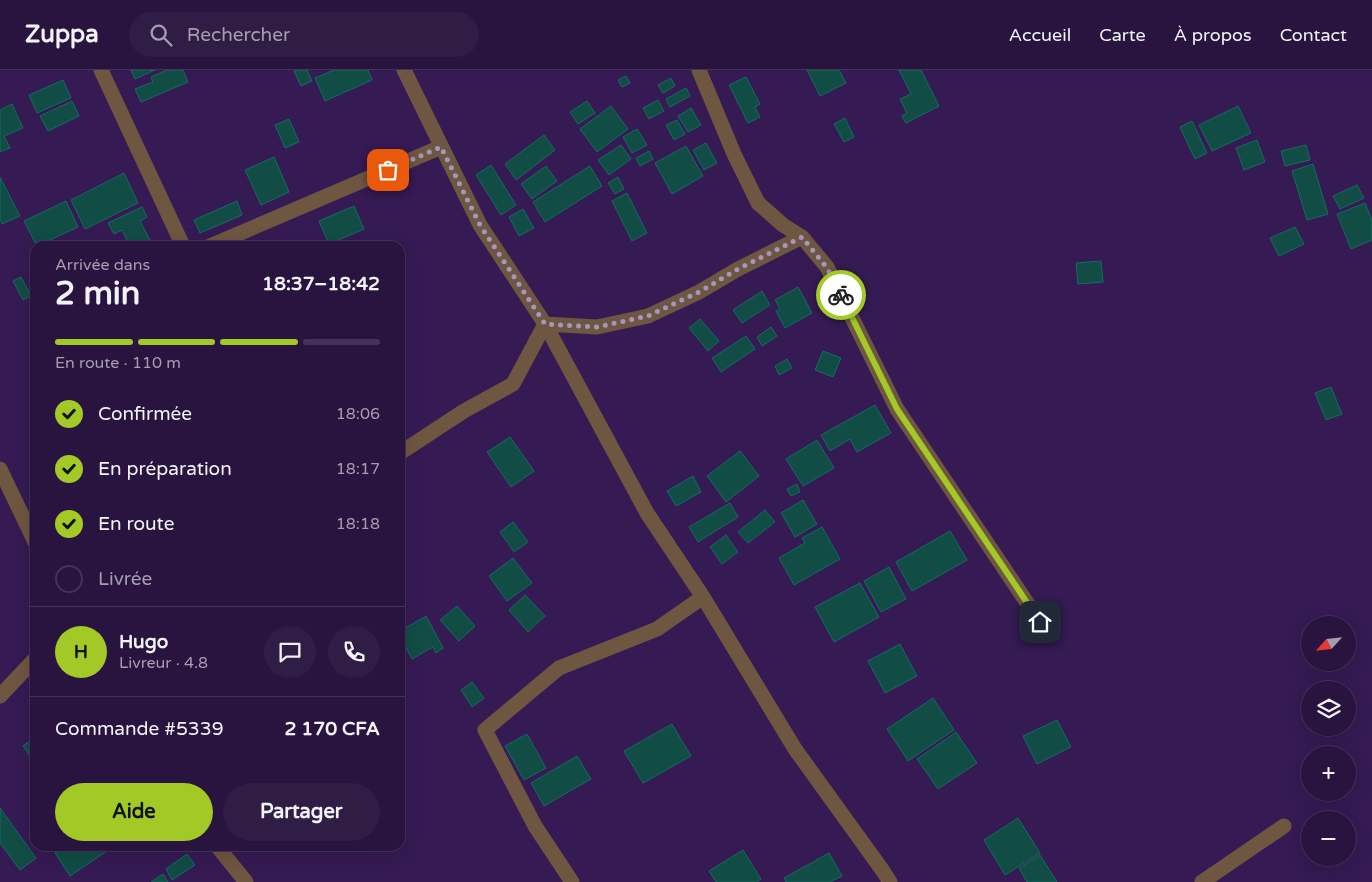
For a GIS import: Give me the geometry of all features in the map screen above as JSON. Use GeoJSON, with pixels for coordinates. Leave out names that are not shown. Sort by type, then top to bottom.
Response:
{"type":"FeatureCollection","features":[{"type":"Feature","properties":{"kind":"street"},"geometry":{"type":"LineString","coordinates":[[101,70],[182,241]]}},
{"type":"Feature","properties":{"kind":"street"},"geometry":{"type":"LineString","coordinates":[[404,70],[480,225],[545,324],[647,513],[703,597],[795,749],[890,882]]}},
{"type":"Feature","properties":{"kind":"street"},"geometry":{"type":"LineString","coordinates":[[699,70],[734,154],[758,203],[783,225],[802,237],[827,268],[897,409],[1040,622]]}},
{"type":"Feature","properties":{"kind":"street"},"geometry":{"type":"LineString","coordinates":[[222,241],[441,147]]}},
{"type":"Feature","properties":{"kind":"street"},"geometry":{"type":"LineString","coordinates":[[545,324],[597,327],[648,316],[699,292],[738,269],[802,237]]}},
{"type":"Feature","properties":{"kind":"street"},"geometry":{"type":"LineString","coordinates":[[405,450],[464,411],[513,384],[545,324]]}},
{"type":"Feature","properties":{"kind":"street"},"geometry":{"type":"LineString","coordinates":[[0,469],[30,532]]}},
{"type":"Feature","properties":{"kind":"street"},"geometry":{"type":"LineString","coordinates":[[572,882],[535,826],[485,730],[559,668],[657,629],[703,597]]}},
{"type":"Feature","properties":{"kind":"street"},"geometry":{"type":"LineString","coordinates":[[0,696],[30,664]]}},
{"type":"Feature","properties":{"kind":"street"},"geometry":{"type":"LineString","coordinates":[[1202,882],[1284,826]]}},
{"type":"Feature","properties":{"kind":"street"},"geometry":{"type":"LineString","coordinates":[[220,851],[246,882]]}},
{"type":"Feature","properties":{"kind":"building"},"geometry":{"type":"Polygon","coordinates":[[[131,70],[155,70],[135,79],[131,70]]]}},
{"type":"Feature","properties":{"kind":"building"},"geometry":{"type":"Polygon","coordinates":[[[167,70],[183,70],[188,82],[141,102],[135,89],[153,82],[151,77],[167,70]]]}},
{"type":"Feature","properties":{"kind":"building"},"geometry":{"type":"Polygon","coordinates":[[[307,70],[312,81],[301,86],[294,71],[307,70]]]}},
{"type":"Feature","properties":{"kind":"building"},"geometry":{"type":"Polygon","coordinates":[[[334,70],[368,70],[372,80],[325,101],[315,78],[334,70]]]}},
{"type":"Feature","properties":{"kind":"building"},"geometry":{"type":"Polygon","coordinates":[[[807,70],[839,70],[846,83],[820,96],[807,70]]]}},
{"type":"Feature","properties":{"kind":"building"},"geometry":{"type":"Polygon","coordinates":[[[899,70],[921,70],[939,106],[906,123],[902,116],[907,113],[900,99],[911,94],[899,70]]]}},
{"type":"Feature","properties":{"kind":"building"},"geometry":{"type":"Polygon","coordinates":[[[626,76],[630,83],[622,87],[618,80],[626,76]]]}},
{"type":"Feature","properties":{"kind":"building"},"geometry":{"type":"Polygon","coordinates":[[[746,77],[760,104],[755,107],[760,117],[748,123],[729,85],[746,77]]]}},
{"type":"Feature","properties":{"kind":"building"},"geometry":{"type":"Polygon","coordinates":[[[671,78],[675,86],[663,93],[658,85],[671,78]]]}},
{"type":"Feature","properties":{"kind":"building"},"geometry":{"type":"Polygon","coordinates":[[[63,80],[71,98],[37,113],[29,95],[63,80]]]}},
{"type":"Feature","properties":{"kind":"building"},"geometry":{"type":"Polygon","coordinates":[[[686,88],[690,96],[670,107],[666,99],[686,88]]]}},
{"type":"Feature","properties":{"kind":"building"},"geometry":{"type":"Polygon","coordinates":[[[658,100],[664,111],[649,119],[643,108],[658,100]]]}},
{"type":"Feature","properties":{"kind":"building"},"geometry":{"type":"Polygon","coordinates":[[[72,101],[79,116],[48,131],[40,116],[72,101]]]}},
{"type":"Feature","properties":{"kind":"building"},"geometry":{"type":"Polygon","coordinates":[[[587,101],[595,113],[578,124],[570,112],[587,101]]]}},
{"type":"Feature","properties":{"kind":"building"},"geometry":{"type":"Polygon","coordinates":[[[12,104],[23,128],[4,136],[10,148],[0,152],[0,110],[12,104]]]}},
{"type":"Feature","properties":{"kind":"building"},"geometry":{"type":"Polygon","coordinates":[[[611,106],[628,129],[597,152],[580,129],[611,106]]]}},
{"type":"Feature","properties":{"kind":"building"},"geometry":{"type":"Polygon","coordinates":[[[1238,106],[1251,133],[1212,151],[1199,125],[1238,106]]]}},
{"type":"Feature","properties":{"kind":"building"},"geometry":{"type":"Polygon","coordinates":[[[691,108],[701,125],[688,132],[678,116],[691,108]]]}},
{"type":"Feature","properties":{"kind":"building"},"geometry":{"type":"Polygon","coordinates":[[[845,118],[854,137],[844,142],[834,124],[845,118]]]}},
{"type":"Feature","properties":{"kind":"building"},"geometry":{"type":"Polygon","coordinates":[[[289,119],[299,142],[285,148],[275,125],[289,119]]]}},
{"type":"Feature","properties":{"kind":"building"},"geometry":{"type":"Polygon","coordinates":[[[677,120],[685,134],[674,140],[666,125],[677,120]]]}},
{"type":"Feature","properties":{"kind":"building"},"geometry":{"type":"Polygon","coordinates":[[[1192,121],[1207,153],[1195,159],[1180,127],[1192,121]]]}},
{"type":"Feature","properties":{"kind":"building"},"geometry":{"type":"Polygon","coordinates":[[[637,129],[647,145],[632,153],[623,137],[637,129]]]}},
{"type":"Feature","properties":{"kind":"building"},"geometry":{"type":"Polygon","coordinates":[[[544,135],[555,150],[516,180],[505,164],[544,135]]]}},
{"type":"Feature","properties":{"kind":"building"},"geometry":{"type":"Polygon","coordinates":[[[1257,140],[1265,162],[1244,170],[1236,148],[1257,140]]]}},
{"type":"Feature","properties":{"kind":"building"},"geometry":{"type":"Polygon","coordinates":[[[706,143],[717,163],[704,170],[693,150],[706,143]]]}},
{"type":"Feature","properties":{"kind":"building"},"geometry":{"type":"Polygon","coordinates":[[[621,145],[631,159],[609,175],[598,160],[621,145]]]}},
{"type":"Feature","properties":{"kind":"building"},"geometry":{"type":"Polygon","coordinates":[[[1306,145],[1310,160],[1285,166],[1281,151],[1306,145]]]}},
{"type":"Feature","properties":{"kind":"building"},"geometry":{"type":"Polygon","coordinates":[[[686,146],[703,176],[672,194],[655,163],[686,146]]]}},
{"type":"Feature","properties":{"kind":"building"},"geometry":{"type":"Polygon","coordinates":[[[649,151],[653,159],[640,166],[636,158],[649,151]]]}},
{"type":"Feature","properties":{"kind":"building"},"geometry":{"type":"Polygon","coordinates":[[[274,157],[289,192],[261,205],[245,170],[274,157]]]}},
{"type":"Feature","properties":{"kind":"building"},"geometry":{"type":"Polygon","coordinates":[[[1313,164],[1328,214],[1307,220],[1292,171],[1313,164]]]}},
{"type":"Feature","properties":{"kind":"building"},"geometry":{"type":"Polygon","coordinates":[[[491,165],[516,205],[501,215],[476,175],[491,165]]]}},
{"type":"Feature","properties":{"kind":"building"},"geometry":{"type":"Polygon","coordinates":[[[546,166],[557,181],[532,199],[521,184],[546,166]]]}},
{"type":"Feature","properties":{"kind":"building"},"geometry":{"type":"Polygon","coordinates":[[[590,166],[602,186],[545,222],[533,202],[590,166]]]}},
{"type":"Feature","properties":{"kind":"building"},"geometry":{"type":"Polygon","coordinates":[[[124,173],[138,203],[85,229],[71,200],[124,173]]]}},
{"type":"Feature","properties":{"kind":"building"},"geometry":{"type":"Polygon","coordinates":[[[0,177],[20,216],[2,224],[0,219],[0,177]]]}},
{"type":"Feature","properties":{"kind":"building"},"geometry":{"type":"Polygon","coordinates":[[[618,177],[624,189],[615,194],[608,183],[618,177]]]}},
{"type":"Feature","properties":{"kind":"building"},"geometry":{"type":"Polygon","coordinates":[[[1357,185],[1364,198],[1340,209],[1333,196],[1357,185]]]}},
{"type":"Feature","properties":{"kind":"building"},"geometry":{"type":"Polygon","coordinates":[[[627,193],[647,233],[632,241],[612,201],[627,193]]]}},
{"type":"Feature","properties":{"kind":"building"},"geometry":{"type":"Polygon","coordinates":[[[66,201],[78,227],[48,241],[34,241],[24,221],[66,201]]]}},
{"type":"Feature","properties":{"kind":"building"},"geometry":{"type":"Polygon","coordinates":[[[237,201],[242,215],[200,233],[194,220],[237,201]]]}},
{"type":"Feature","properties":{"kind":"building"},"geometry":{"type":"Polygon","coordinates":[[[1365,203],[1372,220],[1372,240],[1351,249],[1337,214],[1365,203]]]}},
{"type":"Feature","properties":{"kind":"building"},"geometry":{"type":"Polygon","coordinates":[[[354,206],[364,229],[336,241],[328,241],[319,221],[354,206]]]}},
{"type":"Feature","properties":{"kind":"building"},"geometry":{"type":"Polygon","coordinates":[[[142,207],[147,217],[140,221],[150,241],[128,241],[122,230],[114,234],[108,223],[142,207]]]}},
{"type":"Feature","properties":{"kind":"building"},"geometry":{"type":"Polygon","coordinates":[[[523,209],[534,228],[519,236],[509,217],[523,209]]]}},
{"type":"Feature","properties":{"kind":"building"},"geometry":{"type":"Polygon","coordinates":[[[1295,227],[1304,244],[1279,256],[1270,238],[1295,227]]]}},
{"type":"Feature","properties":{"kind":"building"},"geometry":{"type":"Polygon","coordinates":[[[1101,261],[1103,282],[1078,284],[1076,263],[1101,261]]]}},
{"type":"Feature","properties":{"kind":"building"},"geometry":{"type":"Polygon","coordinates":[[[21,277],[30,296],[23,300],[13,281],[21,277]]]}},
{"type":"Feature","properties":{"kind":"building"},"geometry":{"type":"Polygon","coordinates":[[[798,287],[812,313],[785,328],[776,311],[780,309],[775,300],[798,287]]]}},
{"type":"Feature","properties":{"kind":"building"},"geometry":{"type":"Polygon","coordinates":[[[762,291],[770,305],[742,323],[733,310],[762,291]]]}},
{"type":"Feature","properties":{"kind":"building"},"geometry":{"type":"Polygon","coordinates":[[[700,319],[719,341],[708,351],[689,328],[700,319]]]}},
{"type":"Feature","properties":{"kind":"building"},"geometry":{"type":"Polygon","coordinates":[[[771,327],[777,336],[762,346],[757,337],[771,327]]]}},
{"type":"Feature","properties":{"kind":"building"},"geometry":{"type":"Polygon","coordinates":[[[746,336],[755,349],[721,372],[712,358],[746,336]]]}},
{"type":"Feature","properties":{"kind":"building"},"geometry":{"type":"Polygon","coordinates":[[[823,351],[841,358],[833,377],[815,370],[823,351]]]}},
{"type":"Feature","properties":{"kind":"building"},"geometry":{"type":"Polygon","coordinates":[[[787,359],[792,368],[779,375],[775,366],[787,359]]]}},
{"type":"Feature","properties":{"kind":"building"},"geometry":{"type":"Polygon","coordinates":[[[1331,387],[1342,414],[1326,420],[1315,393],[1331,387]]]}},
{"type":"Feature","properties":{"kind":"building"},"geometry":{"type":"Polygon","coordinates":[[[875,405],[891,433],[857,452],[850,439],[830,451],[821,435],[875,405]]]}},
{"type":"Feature","properties":{"kind":"building"},"geometry":{"type":"Polygon","coordinates":[[[510,437],[534,471],[511,487],[487,452],[510,437]]]}},
{"type":"Feature","properties":{"kind":"building"},"geometry":{"type":"Polygon","coordinates":[[[817,440],[834,468],[803,486],[786,459],[817,440]]]}},
{"type":"Feature","properties":{"kind":"building"},"geometry":{"type":"Polygon","coordinates":[[[740,451],[759,476],[726,502],[707,476],[740,451]]]}},
{"type":"Feature","properties":{"kind":"building"},"geometry":{"type":"Polygon","coordinates":[[[693,476],[701,492],[676,506],[667,491],[693,476]]]}},
{"type":"Feature","properties":{"kind":"building"},"geometry":{"type":"Polygon","coordinates":[[[797,484],[800,492],[791,496],[787,489],[797,484]]]}},
{"type":"Feature","properties":{"kind":"building"},"geometry":{"type":"Polygon","coordinates":[[[803,500],[817,524],[795,537],[781,513],[803,500]]]}},
{"type":"Feature","properties":{"kind":"building"},"geometry":{"type":"Polygon","coordinates":[[[730,503],[738,517],[698,542],[689,527],[730,503]]]}},
{"type":"Feature","properties":{"kind":"building"},"geometry":{"type":"Polygon","coordinates":[[[765,510],[775,522],[748,543],[738,532],[765,510]]]}},
{"type":"Feature","properties":{"kind":"building"},"geometry":{"type":"Polygon","coordinates":[[[513,522],[528,542],[514,552],[500,532],[513,522]]]}},
{"type":"Feature","properties":{"kind":"building"},"geometry":{"type":"Polygon","coordinates":[[[822,527],[840,559],[794,585],[779,558],[805,543],[802,538],[822,527]]]}},
{"type":"Feature","properties":{"kind":"building"},"geometry":{"type":"Polygon","coordinates":[[[950,531],[967,560],[912,591],[896,562],[950,531]]]}},
{"type":"Feature","properties":{"kind":"building"},"geometry":{"type":"Polygon","coordinates":[[[726,535],[738,552],[722,564],[710,547],[726,535]]]}},
{"type":"Feature","properties":{"kind":"building"},"geometry":{"type":"Polygon","coordinates":[[[513,558],[532,583],[507,601],[489,576],[513,558]]]}},
{"type":"Feature","properties":{"kind":"building"},"geometry":{"type":"Polygon","coordinates":[[[889,567],[906,599],[881,612],[864,581],[889,567]]]}},
{"type":"Feature","properties":{"kind":"building"},"geometry":{"type":"Polygon","coordinates":[[[860,583],[879,617],[834,642],[815,607],[860,583]]]}},
{"type":"Feature","properties":{"kind":"building"},"geometry":{"type":"Polygon","coordinates":[[[525,595],[545,616],[528,632],[509,610],[525,595]]]}},
{"type":"Feature","properties":{"kind":"building"},"geometry":{"type":"Polygon","coordinates":[[[457,606],[475,626],[459,641],[440,620],[457,606]]]}},
{"type":"Feature","properties":{"kind":"building"},"geometry":{"type":"Polygon","coordinates":[[[426,616],[443,648],[436,653],[433,647],[412,659],[405,646],[405,628],[426,616]]]}},
{"type":"Feature","properties":{"kind":"building"},"geometry":{"type":"Polygon","coordinates":[[[900,644],[917,676],[885,693],[868,661],[900,644]]]}},
{"type":"Feature","properties":{"kind":"building"},"geometry":{"type":"Polygon","coordinates":[[[472,682],[484,698],[472,707],[461,690],[472,682]]]}},
{"type":"Feature","properties":{"kind":"building"},"geometry":{"type":"Polygon","coordinates":[[[933,698],[954,730],[908,761],[887,729],[933,698]]]}},
{"type":"Feature","properties":{"kind":"building"},"geometry":{"type":"Polygon","coordinates":[[[1057,720],[1071,747],[1037,764],[1023,736],[1057,720]]]}},
{"type":"Feature","properties":{"kind":"building"},"geometry":{"type":"Polygon","coordinates":[[[672,724],[691,756],[643,783],[624,751],[672,724]]]}},
{"type":"Feature","properties":{"kind":"building"},"geometry":{"type":"Polygon","coordinates":[[[956,732],[977,763],[938,789],[917,759],[956,732]]]}},
{"type":"Feature","properties":{"kind":"building"},"geometry":{"type":"Polygon","coordinates":[[[527,734],[546,768],[524,780],[505,746],[527,734]]]}},
{"type":"Feature","properties":{"kind":"building"},"geometry":{"type":"Polygon","coordinates":[[[30,741],[30,756],[23,746],[30,741]]]}},
{"type":"Feature","properties":{"kind":"building"},"geometry":{"type":"Polygon","coordinates":[[[577,756],[591,779],[544,806],[531,783],[577,756]]]}},
{"type":"Feature","properties":{"kind":"building"},"geometry":{"type":"Polygon","coordinates":[[[0,808],[36,858],[20,870],[0,843],[0,808]]]}},
{"type":"Feature","properties":{"kind":"building"},"geometry":{"type":"Polygon","coordinates":[[[1018,818],[1040,853],[1005,875],[984,840],[1018,818]]]}},
{"type":"Feature","properties":{"kind":"building"},"geometry":{"type":"Polygon","coordinates":[[[743,850],[761,879],[757,882],[716,882],[709,871],[743,850]]]}},
{"type":"Feature","properties":{"kind":"building"},"geometry":{"type":"Polygon","coordinates":[[[58,851],[107,851],[70,876],[55,853],[58,851]]]}},
{"type":"Feature","properties":{"kind":"building"},"geometry":{"type":"Polygon","coordinates":[[[829,853],[842,876],[830,882],[786,882],[784,878],[829,853]]]}},
{"type":"Feature","properties":{"kind":"building"},"geometry":{"type":"Polygon","coordinates":[[[187,854],[195,865],[172,880],[166,869],[187,854]]]}},
{"type":"Feature","properties":{"kind":"building"},"geometry":{"type":"Polygon","coordinates":[[[1040,855],[1057,882],[1027,882],[1019,868],[1040,855]]]}},
{"type":"Feature","properties":{"kind":"building"},"geometry":{"type":"Polygon","coordinates":[[[163,874],[168,882],[151,882],[163,874]]]}},
{"type":"Feature","properties":{"kind":"way so far"},"geometry":{"type":"LineString","coordinates":[[388,170],[441,147],[480,225],[545,324],[597,327],[648,316],[699,292],[738,269],[802,237],[827,268],[841,295]]}},
{"type":"Feature","properties":{"kind":"route"},"geometry":{"type":"LineString","coordinates":[[841,295],[897,409],[1040,622]]}}]}
